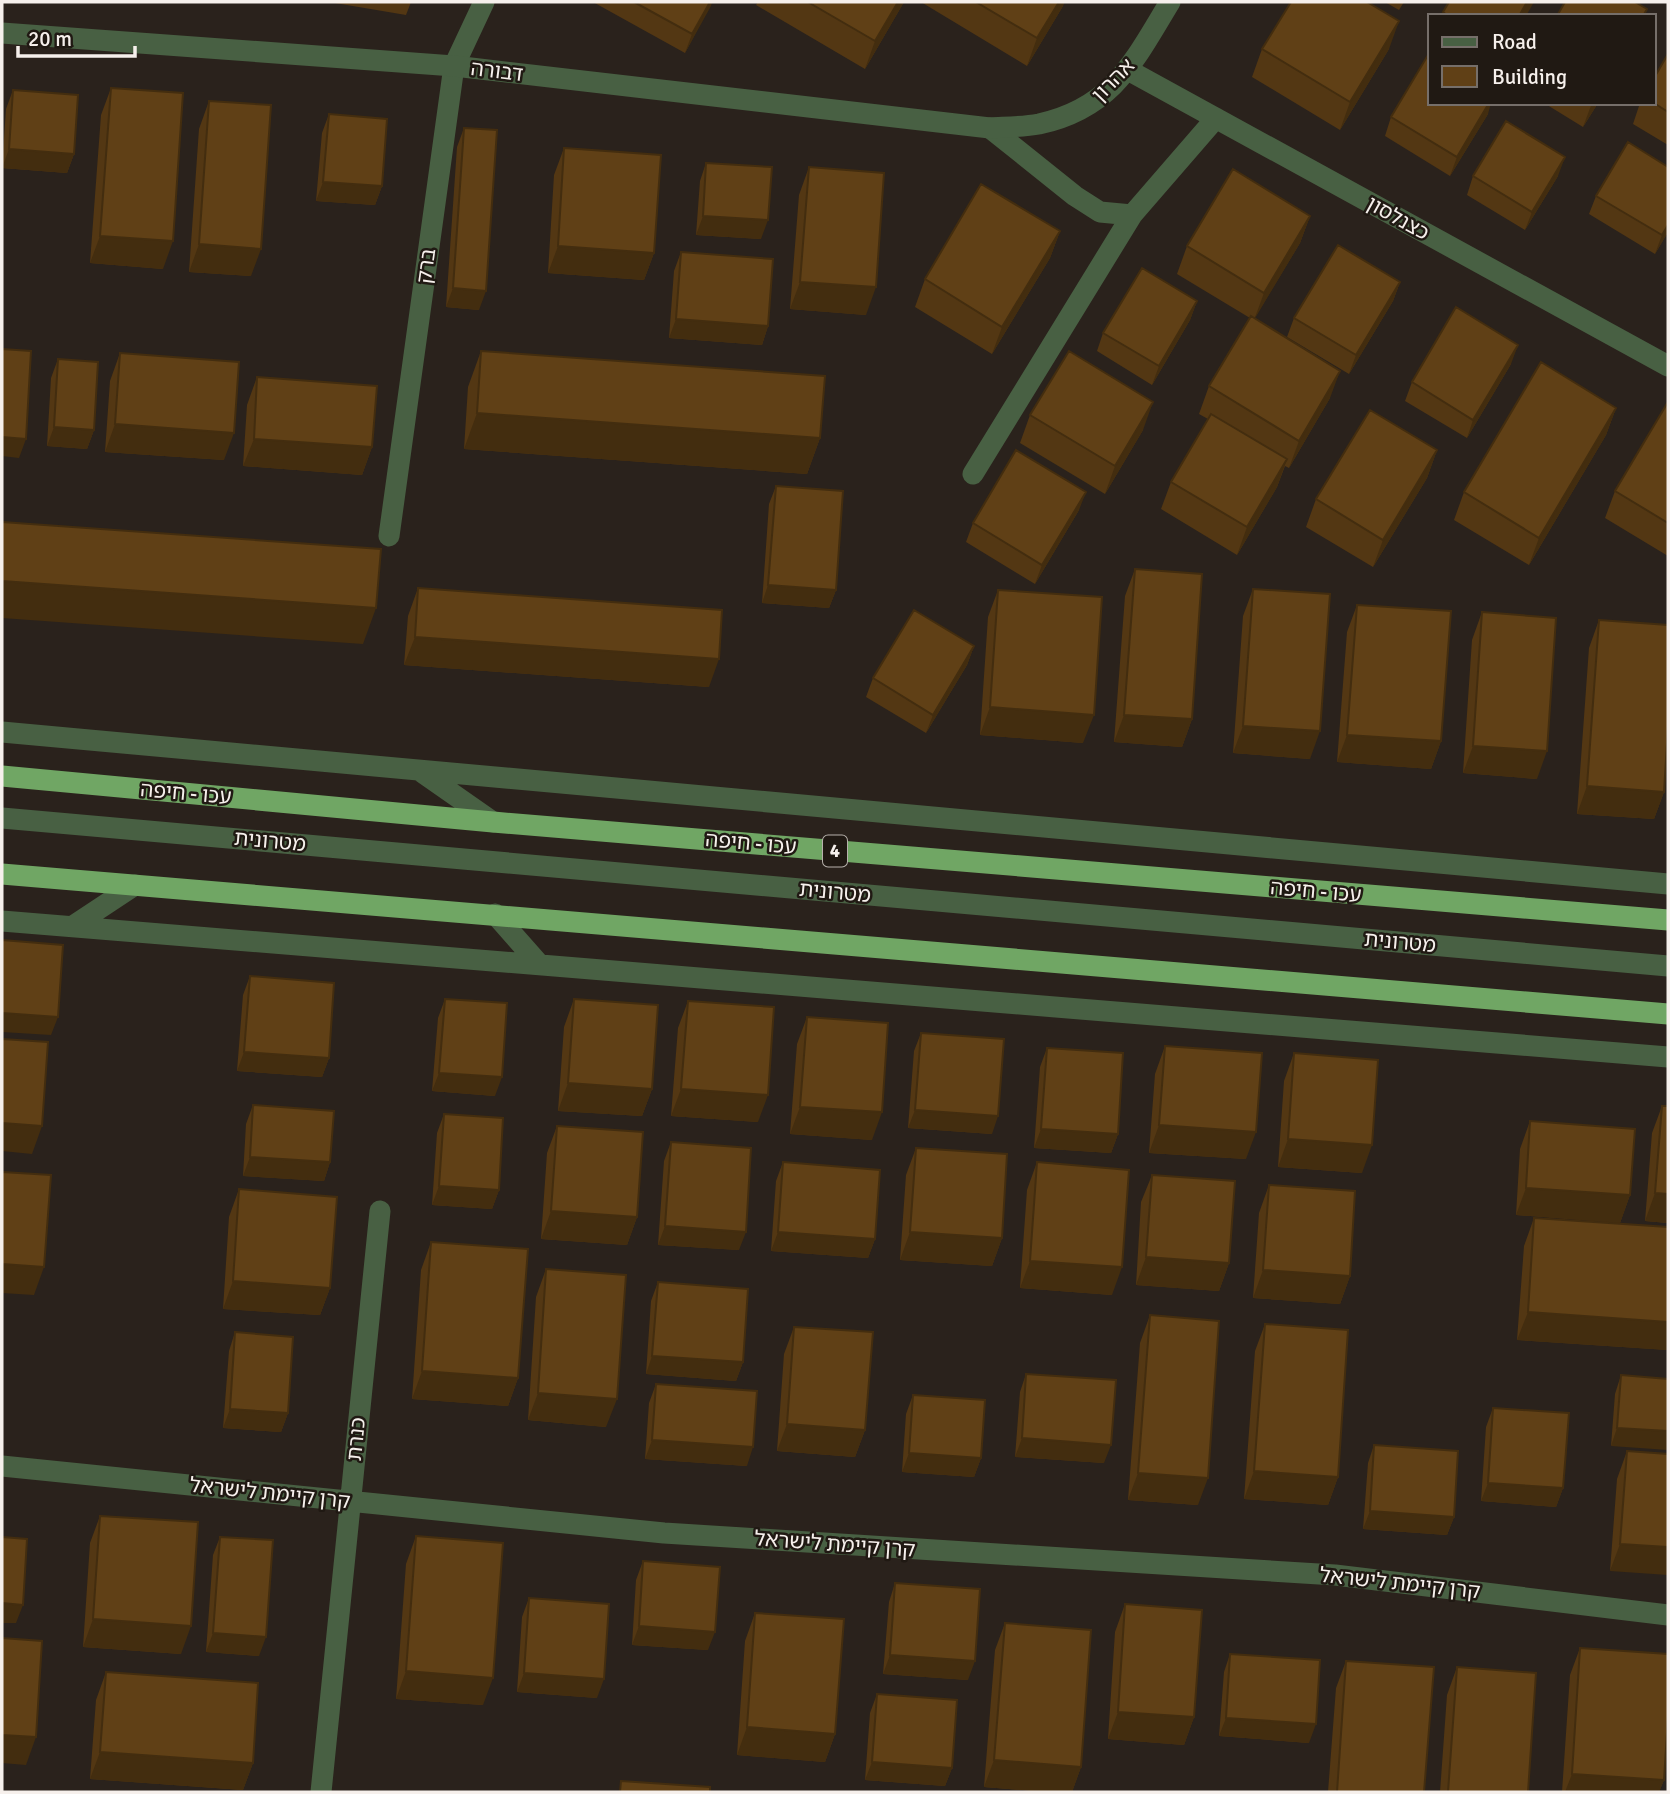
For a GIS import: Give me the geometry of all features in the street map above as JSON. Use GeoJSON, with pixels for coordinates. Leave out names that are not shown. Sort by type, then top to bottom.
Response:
{"type":"FeatureCollection","features":[{"type":"Feature","properties":{"kind":"highway","name":"עכו - חיפה"},"geometry":{"type":"LineString","coordinates":[[2,776],[493,822],[1668,920]]}},
{"type":"Feature","properties":{"kind":"highway"},"geometry":{"type":"LineString","coordinates":[[2,874],[1668,1014]]}},
{"type":"Feature","properties":{"kind":"street","name":"ברק"},"geometry":{"type":"LineString","coordinates":[[389,536],[454,66],[484,2]]}},
{"type":"Feature","properties":{"kind":"street","name":"אהרון"},"geometry":{"type":"LineString","coordinates":[[990,128],[1036,125],[1069,116],[1098,100],[1128,70],[1170,2]]}},
{"type":"Feature","properties":{"kind":"street","name":"דבורה"},"geometry":{"type":"LineString","coordinates":[[2,33],[454,66],[990,128]]}},
{"type":"Feature","properties":{"kind":"street","name":"כצנלסון"},"geometry":{"type":"LineString","coordinates":[[1128,70],[1668,366]]}},
{"type":"Feature","properties":{"kind":"street"},"geometry":{"type":"LineString","coordinates":[[973,474],[1132,215],[1216,118]]}},
{"type":"Feature","properties":{"kind":"street"},"geometry":{"type":"LineString","coordinates":[[990,128],[1075,196],[1100,212],[1132,215]]}},
{"type":"Feature","properties":{"kind":"street"},"geometry":{"type":"LineString","coordinates":[[2,732],[1668,884]]}},
{"type":"Feature","properties":{"kind":"street"},"geometry":{"type":"LineString","coordinates":[[419,770],[493,822]]}},
{"type":"Feature","properties":{"kind":"street","name":"מטרונית"},"geometry":{"type":"LineString","coordinates":[[2,818],[1668,965]]}},
{"type":"Feature","properties":{"kind":"street"},"geometry":{"type":"LineString","coordinates":[[73,926],[135,885]]}},
{"type":"Feature","properties":{"kind":"street"},"geometry":{"type":"LineString","coordinates":[[495,914],[539,964]]}},
{"type":"Feature","properties":{"kind":"street"},"geometry":{"type":"LineString","coordinates":[[2,920],[1668,1057]]}},
{"type":"Feature","properties":{"kind":"street","name":"כנרת"},"geometry":{"type":"LineString","coordinates":[[321,1792],[380,1211]]}},
{"type":"Feature","properties":{"kind":"street","name":"קרן קיימת לישראל"},"geometry":{"type":"LineString","coordinates":[[2,1466],[664,1533],[1335,1574],[1668,1615]]}},
{"type":"Feature","properties":{"kind":"building"},"geometry":{"type":"Polygon","coordinates":[[[634,2],[710,2],[692,34],[634,2]]]}},
{"type":"Feature","properties":{"kind":"building"},"geometry":{"type":"Polygon","coordinates":[[[808,2],[898,2],[875,41],[808,2]]]}},
{"type":"Feature","properties":{"kind":"building"},"geometry":{"type":"Polygon","coordinates":[[[976,2],[1059,2],[1037,38],[976,2]]]}},
{"type":"Feature","properties":{"kind":"building"},"geometry":{"type":"Polygon","coordinates":[[[1291,2],[1367,2],[1399,21],[1350,102],[1262,49],[1291,2]]]}},
{"type":"Feature","properties":{"kind":"building"},"geometry":{"type":"Polygon","coordinates":[[[1449,2],[1527,2],[1520,14],[1443,12],[1449,2]]]}},
{"type":"Feature","properties":{"kind":"building"},"geometry":{"type":"Polygon","coordinates":[[[1565,2],[1635,2],[1647,9],[1644,14],[1558,14],[1565,2]]]}},
{"type":"Feature","properties":{"kind":"building"},"geometry":{"type":"Polygon","coordinates":[[[1668,54],[1668,112],[1656,104],[1656,75],[1668,54]]]}},
{"type":"Feature","properties":{"kind":"building"},"geometry":{"type":"Polygon","coordinates":[[[1428,55],[1428,105],[1488,105],[1457,157],[1391,117],[1428,55]]]}},
{"type":"Feature","properties":{"kind":"building"},"geometry":{"type":"Polygon","coordinates":[[[111,88],[183,93],[173,241],[100,236],[111,88]]]}},
{"type":"Feature","properties":{"kind":"building"},"geometry":{"type":"Polygon","coordinates":[[[13,90],[78,95],[74,154],[9,149],[13,90]]]}},
{"type":"Feature","properties":{"kind":"building"},"geometry":{"type":"Polygon","coordinates":[[[209,101],[271,105],[261,249],[199,244],[209,101]]]}},
{"type":"Feature","properties":{"kind":"building"},"geometry":{"type":"Polygon","coordinates":[[[329,114],[387,119],[382,186],[323,182],[329,114]]]}},
{"type":"Feature","properties":{"kind":"building"},"geometry":{"type":"Polygon","coordinates":[[[1506,121],[1565,157],[1532,212],[1473,176],[1506,121]]]}},
{"type":"Feature","properties":{"kind":"building"},"geometry":{"type":"Polygon","coordinates":[[[464,128],[497,130],[486,291],[453,288],[464,128]]]}},
{"type":"Feature","properties":{"kind":"building"},"geometry":{"type":"Polygon","coordinates":[[[1628,142],[1668,167],[1668,225],[1662,235],[1596,196],[1628,142]]]}},
{"type":"Feature","properties":{"kind":"building"},"geometry":{"type":"Polygon","coordinates":[[[564,148],[661,155],[654,253],[558,246],[564,148]]]}},
{"type":"Feature","properties":{"kind":"building"},"geometry":{"type":"Polygon","coordinates":[[[706,163],[772,167],[768,220],[703,216],[706,163]]]}},
{"type":"Feature","properties":{"kind":"building"},"geometry":{"type":"Polygon","coordinates":[[[809,167],[884,173],[876,287],[800,282],[809,167]]]}},
{"type":"Feature","properties":{"kind":"building"},"geometry":{"type":"Polygon","coordinates":[[[1233,169],[1310,216],[1264,293],[1187,246],[1233,169]]]}},
{"type":"Feature","properties":{"kind":"building"},"geometry":{"type":"Polygon","coordinates":[[[981,184],[1060,231],[1002,327],[925,279],[981,184]]]}},
{"type":"Feature","properties":{"kind":"building"},"geometry":{"type":"Polygon","coordinates":[[[1338,245],[1400,282],[1356,355],[1294,318],[1338,245]]]}},
{"type":"Feature","properties":{"kind":"building"},"geometry":{"type":"Polygon","coordinates":[[[681,252],[773,259],[768,326],[676,319],[681,252]]]}},
{"type":"Feature","properties":{"kind":"building"},"geometry":{"type":"Polygon","coordinates":[[[1142,268],[1197,301],[1159,366],[1103,333],[1142,268]]]}},
{"type":"Feature","properties":{"kind":"building"},"geometry":{"type":"Polygon","coordinates":[[[1456,307],[1518,345],[1473,420],[1412,382],[1456,307]]]}},
{"type":"Feature","properties":{"kind":"building"},"geometry":{"type":"Polygon","coordinates":[[[1251,316],[1340,371],[1299,441],[1209,386],[1251,316]]]}},
{"type":"Feature","properties":{"kind":"building"},"geometry":{"type":"Polygon","coordinates":[[[2,349],[31,351],[26,439],[2,437],[2,349]]]}},
{"type":"Feature","properties":{"kind":"building"},"geometry":{"type":"Polygon","coordinates":[[[481,351],[825,376],[820,438],[477,413],[481,351]]]}},
{"type":"Feature","properties":{"kind":"building"},"geometry":{"type":"Polygon","coordinates":[[[1069,351],[1153,402],[1115,466],[1030,415],[1069,351]]]}},
{"type":"Feature","properties":{"kind":"building"},"geometry":{"type":"Polygon","coordinates":[[[120,353],[239,362],[234,433],[115,424],[120,353]]]}},
{"type":"Feature","properties":{"kind":"building"},"geometry":{"type":"Polygon","coordinates":[[[58,359],[98,362],[94,430],[54,427],[58,359]]]}},
{"type":"Feature","properties":{"kind":"building"},"geometry":{"type":"Polygon","coordinates":[[[1541,362],[1616,408],[1539,538],[1464,492],[1541,362]]]}},
{"type":"Feature","properties":{"kind":"building"},"geometry":{"type":"Polygon","coordinates":[[[257,377],[377,386],[372,447],[254,439],[257,377]]]}},
{"type":"Feature","properties":{"kind":"building"},"geometry":{"type":"Polygon","coordinates":[[[1668,402],[1668,523],[1615,491],[1668,402]]]}},
{"type":"Feature","properties":{"kind":"building"},"geometry":{"type":"Polygon","coordinates":[[[1370,410],[1437,450],[1383,540],[1316,499],[1370,410]]]}},
{"type":"Feature","properties":{"kind":"building"},"geometry":{"type":"Polygon","coordinates":[[[1211,414],[1287,459],[1247,527],[1171,482],[1211,414]]]}},
{"type":"Feature","properties":{"kind":"building"},"geometry":{"type":"Polygon","coordinates":[[[1016,450],[1086,492],[1042,565],[973,523],[1016,450]]]}},
{"type":"Feature","properties":{"kind":"building"},"geometry":{"type":"Polygon","coordinates":[[[776,486],[843,491],[836,590],[768,585],[776,486]]]}},
{"type":"Feature","properties":{"kind":"building"},"geometry":{"type":"Polygon","coordinates":[[[2,522],[381,549],[376,608],[2,581],[2,522]]]}},
{"type":"Feature","properties":{"kind":"building"},"geometry":{"type":"Polygon","coordinates":[[[1135,569],[1202,574],[1192,719],[1124,715],[1135,569]]]}},
{"type":"Feature","properties":{"kind":"building"},"geometry":{"type":"Polygon","coordinates":[[[418,588],[722,610],[719,659],[415,637],[418,588]]]}},
{"type":"Feature","properties":{"kind":"building"},"geometry":{"type":"Polygon","coordinates":[[[1253,589],[1330,594],[1320,731],[1243,726],[1253,589]]]}},
{"type":"Feature","properties":{"kind":"building"},"geometry":{"type":"Polygon","coordinates":[[[998,590],[1102,597],[1094,715],[990,707],[998,590]]]}},
{"type":"Feature","properties":{"kind":"building"},"geometry":{"type":"Polygon","coordinates":[[[1357,605],[1451,611],[1441,741],[1347,735],[1357,605]]]}},
{"type":"Feature","properties":{"kind":"building"},"geometry":{"type":"Polygon","coordinates":[[[914,610],[974,646],[933,715],[873,678],[914,610]]]}},
{"type":"Feature","properties":{"kind":"building"},"geometry":{"type":"Polygon","coordinates":[[[1482,612],[1556,618],[1547,751],[1473,746],[1482,612]]]}},
{"type":"Feature","properties":{"kind":"building"},"geometry":{"type":"Polygon","coordinates":[[[1599,620],[1668,625],[1668,727],[1664,792],[1587,786],[1599,620]]]}},
{"type":"Feature","properties":{"kind":"building"},"geometry":{"type":"Polygon","coordinates":[[[2,940],[63,945],[58,1017],[2,1013],[2,940]]]}},
{"type":"Feature","properties":{"kind":"building"},"geometry":{"type":"Polygon","coordinates":[[[250,976],[334,983],[329,1058],[244,1052],[250,976]]]}},
{"type":"Feature","properties":{"kind":"building"},"geometry":{"type":"Polygon","coordinates":[[[445,999],[507,1003],[502,1077],[439,1073],[445,999]]]}},
{"type":"Feature","properties":{"kind":"building"},"geometry":{"type":"Polygon","coordinates":[[[574,999],[658,1005],[652,1089],[568,1083],[574,999]]]}},
{"type":"Feature","properties":{"kind":"building"},"geometry":{"type":"Polygon","coordinates":[[[688,1001],[774,1007],[768,1095],[681,1089],[688,1001]]]}},
{"type":"Feature","properties":{"kind":"building"},"geometry":{"type":"Polygon","coordinates":[[[807,1017],[888,1023],[882,1112],[800,1107],[807,1017]]]}},
{"type":"Feature","properties":{"kind":"building"},"geometry":{"type":"Polygon","coordinates":[[[921,1033],[1004,1039],[998,1116],[915,1110],[921,1033]]]}},
{"type":"Feature","properties":{"kind":"building"},"geometry":{"type":"Polygon","coordinates":[[[2,1039],[48,1042],[42,1126],[2,1123],[2,1039]]]}},
{"type":"Feature","properties":{"kind":"building"},"geometry":{"type":"Polygon","coordinates":[[[1165,1046],[1262,1053],[1256,1132],[1159,1125],[1165,1046]]]}},
{"type":"Feature","properties":{"kind":"building"},"geometry":{"type":"Polygon","coordinates":[[[1047,1048],[1123,1053],[1118,1134],[1041,1129],[1047,1048]]]}},
{"type":"Feature","properties":{"kind":"building"},"geometry":{"type":"Polygon","coordinates":[[[1294,1053],[1378,1060],[1372,1145],[1288,1139],[1294,1053]]]}},
{"type":"Feature","properties":{"kind":"building"},"geometry":{"type":"Polygon","coordinates":[[[253,1105],[334,1111],[330,1162],[250,1157],[253,1105]]]}},
{"type":"Feature","properties":{"kind":"building"},"geometry":{"type":"Polygon","coordinates":[[[1662,1106],[1668,1106],[1668,1194],[1655,1193],[1662,1106]]]}},
{"type":"Feature","properties":{"kind":"building"},"geometry":{"type":"Polygon","coordinates":[[[444,1114],[503,1118],[499,1190],[439,1186],[444,1114]]]}},
{"type":"Feature","properties":{"kind":"building"},"geometry":{"type":"Polygon","coordinates":[[[1530,1121],[1635,1129],[1630,1195],[1526,1188],[1530,1121]]]}},
{"type":"Feature","properties":{"kind":"building"},"geometry":{"type":"Polygon","coordinates":[[[557,1126],[643,1132],[637,1217],[551,1211],[557,1126]]]}},
{"type":"Feature","properties":{"kind":"building"},"geometry":{"type":"Polygon","coordinates":[[[671,1142],[751,1148],[746,1232],[665,1226],[671,1142]]]}},
{"type":"Feature","properties":{"kind":"building"},"geometry":{"type":"Polygon","coordinates":[[[916,1148],[1007,1154],[1002,1238],[910,1232],[916,1148]]]}},
{"type":"Feature","properties":{"kind":"building"},"geometry":{"type":"Polygon","coordinates":[[[783,1162],[880,1170],[875,1239],[778,1232],[783,1162]]]}},
{"type":"Feature","properties":{"kind":"building"},"geometry":{"type":"Polygon","coordinates":[[[1037,1162],[1129,1170],[1122,1267],[1030,1261],[1037,1162]]]}},
{"type":"Feature","properties":{"kind":"building"},"geometry":{"type":"Polygon","coordinates":[[[2,1172],[51,1175],[44,1267],[2,1264],[2,1172]]]}},
{"type":"Feature","properties":{"kind":"building"},"geometry":{"type":"Polygon","coordinates":[[[1152,1175],[1235,1181],[1229,1263],[1146,1257],[1152,1175]]]}},
{"type":"Feature","properties":{"kind":"building"},"geometry":{"type":"Polygon","coordinates":[[[1269,1185],[1355,1191],[1350,1276],[1263,1270],[1269,1185]]]}},
{"type":"Feature","properties":{"kind":"building"},"geometry":{"type":"Polygon","coordinates":[[[239,1189],[337,1197],[330,1288],[233,1281],[239,1189]]]}},
{"type":"Feature","properties":{"kind":"building"},"geometry":{"type":"Polygon","coordinates":[[[1534,1218],[1668,1227],[1668,1322],[1528,1312],[1534,1218]]]}},
{"type":"Feature","properties":{"kind":"building"},"geometry":{"type":"Polygon","coordinates":[[[431,1242],[528,1249],[518,1378],[422,1371],[431,1242]]]}},
{"type":"Feature","properties":{"kind":"building"},"geometry":{"type":"Polygon","coordinates":[[[546,1269],[626,1275],[617,1399],[538,1393],[546,1269]]]}},
{"type":"Feature","properties":{"kind":"building"},"geometry":{"type":"Polygon","coordinates":[[[658,1282],[748,1289],[743,1362],[652,1356],[658,1282]]]}},
{"type":"Feature","properties":{"kind":"building"},"geometry":{"type":"Polygon","coordinates":[[[1150,1315],[1219,1321],[1208,1478],[1138,1473],[1150,1315]]]}},
{"type":"Feature","properties":{"kind":"building"},"geometry":{"type":"Polygon","coordinates":[[[1265,1324],[1348,1330],[1338,1477],[1254,1471],[1265,1324]]]}},
{"type":"Feature","properties":{"kind":"building"},"geometry":{"type":"Polygon","coordinates":[[[794,1327],[873,1332],[865,1430],[787,1424],[794,1327]]]}},
{"type":"Feature","properties":{"kind":"building"},"geometry":{"type":"Polygon","coordinates":[[[235,1332],[293,1337],[288,1413],[230,1409],[235,1332]]]}},
{"type":"Feature","properties":{"kind":"building"},"geometry":{"type":"Polygon","coordinates":[[[1026,1374],[1116,1380],[1111,1445],[1022,1438],[1026,1374]]]}},
{"type":"Feature","properties":{"kind":"building"},"geometry":{"type":"Polygon","coordinates":[[[1621,1375],[1668,1379],[1668,1431],[1617,1428],[1621,1375]]]}},
{"type":"Feature","properties":{"kind":"building"},"geometry":{"type":"Polygon","coordinates":[[[656,1384],[757,1391],[753,1447],[652,1440],[656,1384]]]}},
{"type":"Feature","properties":{"kind":"building"},"geometry":{"type":"Polygon","coordinates":[[[913,1395],[985,1400],[981,1458],[909,1453],[913,1395]]]}},
{"type":"Feature","properties":{"kind":"building"},"geometry":{"type":"Polygon","coordinates":[[[1493,1408],[1569,1413],[1563,1488],[1488,1483],[1493,1408]]]}},
{"type":"Feature","properties":{"kind":"building"},"geometry":{"type":"Polygon","coordinates":[[[1374,1445],[1458,1451],[1454,1517],[1370,1511],[1374,1445]]]}},
{"type":"Feature","properties":{"kind":"building"},"geometry":{"type":"Polygon","coordinates":[[[1627,1451],[1668,1454],[1668,1547],[1620,1544],[1627,1451]]]}},
{"type":"Feature","properties":{"kind":"building"},"geometry":{"type":"Polygon","coordinates":[[[100,1516],[198,1522],[191,1626],[93,1619],[100,1516]]]}},
{"type":"Feature","properties":{"kind":"building"},"geometry":{"type":"Polygon","coordinates":[[[416,1536],[503,1543],[493,1678],[406,1671],[416,1536]]]}},
{"type":"Feature","properties":{"kind":"building"},"geometry":{"type":"Polygon","coordinates":[[[2,1537],[27,1539],[23,1605],[2,1603],[2,1537]]]}},
{"type":"Feature","properties":{"kind":"building"},"geometry":{"type":"Polygon","coordinates":[[[220,1537],[273,1540],[266,1637],[213,1633],[220,1537]]]}},
{"type":"Feature","properties":{"kind":"building"},"geometry":{"type":"Polygon","coordinates":[[[643,1561],[720,1567],[715,1632],[639,1626],[643,1561]]]}},
{"type":"Feature","properties":{"kind":"building"},"geometry":{"type":"Polygon","coordinates":[[[895,1583],[980,1589],[975,1661],[890,1655],[895,1583]]]}},
{"type":"Feature","properties":{"kind":"building"},"geometry":{"type":"Polygon","coordinates":[[[529,1598],[609,1604],[604,1679],[524,1673],[529,1598]]]}},
{"type":"Feature","properties":{"kind":"building"},"geometry":{"type":"Polygon","coordinates":[[[1125,1604],[1202,1610],[1194,1717],[1118,1712],[1125,1604]]]}},
{"type":"Feature","properties":{"kind":"building"},"geometry":{"type":"Polygon","coordinates":[[[755,1613],[844,1619],[835,1734],[747,1727],[755,1613]]]}},
{"type":"Feature","properties":{"kind":"building"},"geometry":{"type":"Polygon","coordinates":[[[1005,1623],[1091,1630],[1081,1767],[994,1760],[1005,1623]]]}},
{"type":"Feature","properties":{"kind":"building"},"geometry":{"type":"Polygon","coordinates":[[[2,1638],[42,1641],[36,1737],[2,1735],[2,1638]]]}},
{"type":"Feature","properties":{"kind":"building"},"geometry":{"type":"Polygon","coordinates":[[[1580,1648],[1668,1654],[1664,1780],[1572,1774],[1580,1648]]]}},
{"type":"Feature","properties":{"kind":"building"},"geometry":{"type":"Polygon","coordinates":[[[1230,1654],[1320,1660],[1316,1724],[1226,1718],[1230,1654]]]}},
{"type":"Feature","properties":{"kind":"building"},"geometry":{"type":"Polygon","coordinates":[[[1346,1661],[1434,1667],[1424,1792],[1337,1792],[1346,1661]]]}},
{"type":"Feature","properties":{"kind":"building"},"geometry":{"type":"Polygon","coordinates":[[[1457,1667],[1536,1673],[1528,1792],[1448,1792],[1457,1667]]]}},
{"type":"Feature","properties":{"kind":"building"},"geometry":{"type":"Polygon","coordinates":[[[106,1672],[258,1683],[253,1763],[100,1752],[106,1672]]]}},
{"type":"Feature","properties":{"kind":"building"},"geometry":{"type":"Polygon","coordinates":[[[877,1694],[957,1700],[952,1768],[872,1762],[877,1694]]]}},
{"type":"Feature","properties":{"kind":"building"},"geometry":{"type":"Polygon","coordinates":[[[621,1781],[710,1787],[710,1792],[620,1792],[621,1781]]]}}]}
